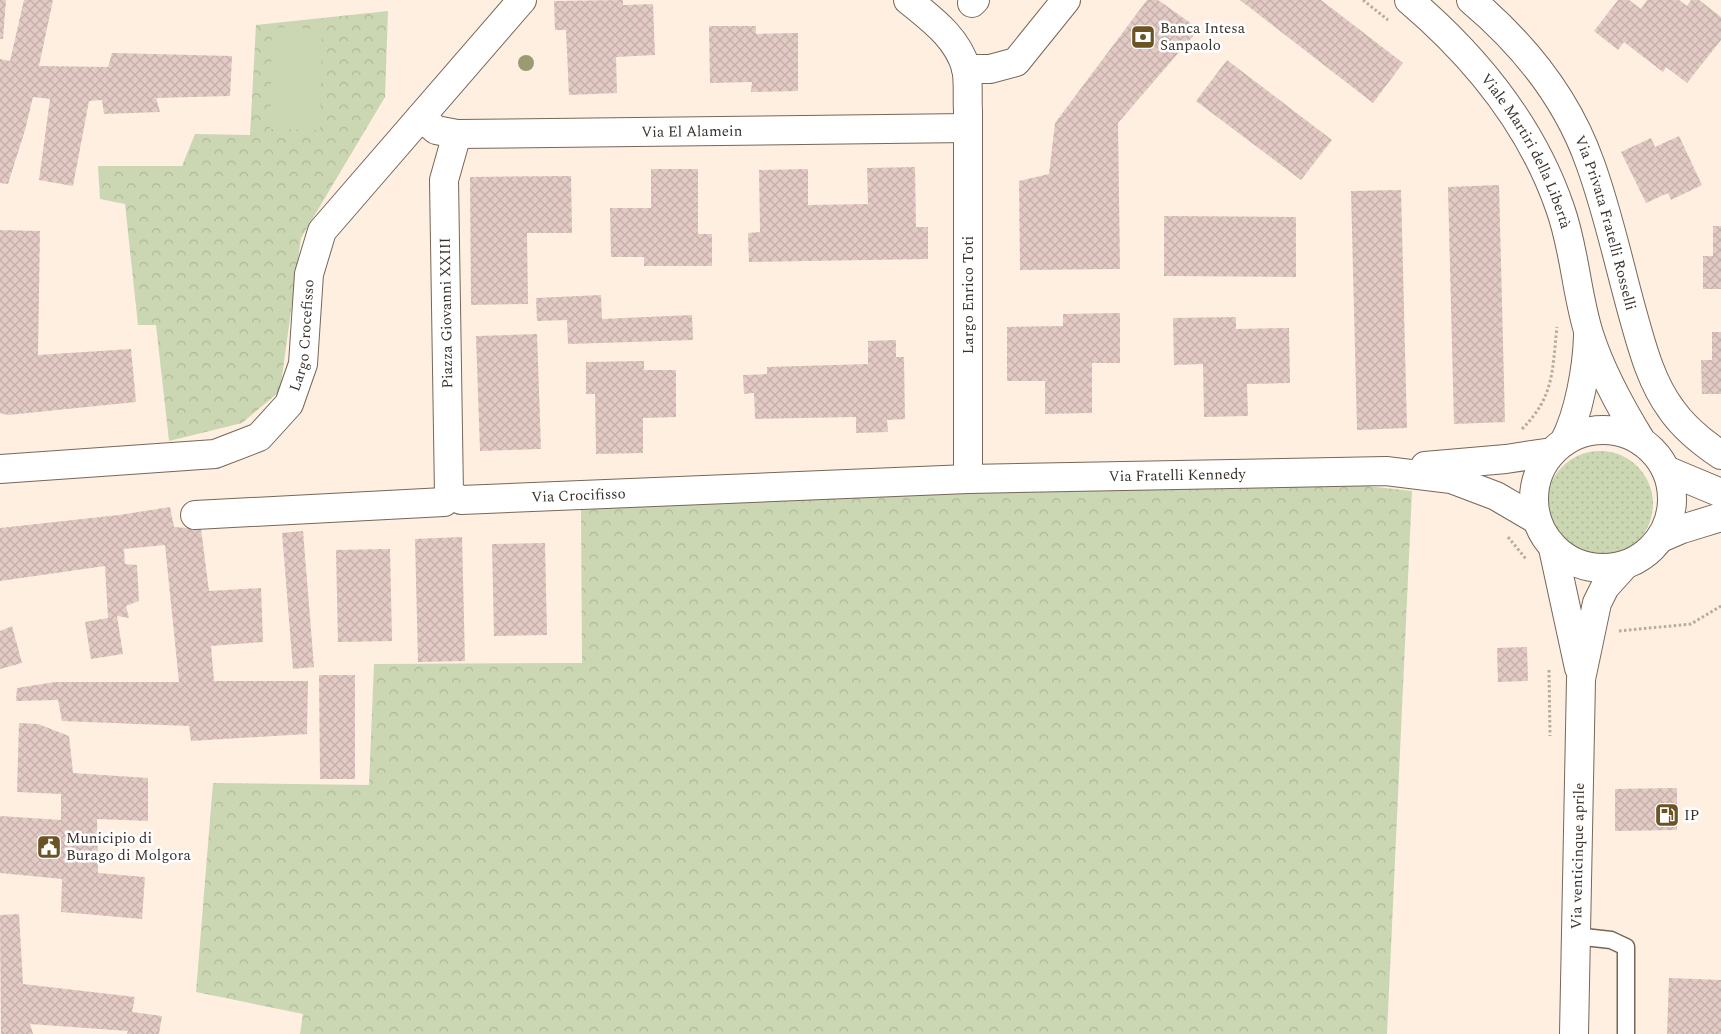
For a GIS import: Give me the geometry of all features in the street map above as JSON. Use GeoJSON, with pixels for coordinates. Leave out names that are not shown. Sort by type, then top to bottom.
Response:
{"type":"FeatureCollection","features":[{"type":"Feature","properties":{"kind":"street","name":"Largo Crocefisso"},"geometry":{"type":"LineString","coordinates":[[0,468],[215,454],[259,437],[289,404],[303,364],[309,274],[322,231],[522,0]]}},
{"type":"Feature","properties":{"kind":"street"},"geometry":{"type":"LineString","coordinates":[[908,0],[944,30],[959,51],[966,69],[990,69],[1016,62],[1066,0]]}},
{"type":"Feature","properties":{"kind":"street","name":"Viale Martiri della Libertà"},"geometry":{"type":"LineString","coordinates":[[1409,0],[1462,48],[1473,61],[1503,98],[1535,149],[1550,180],[1573,250],[1589,332],[1611,387],[1642,442]]}},
{"type":"Feature","properties":{"kind":"street","name":"Via Privata Fratelli Rosselli"},"geometry":{"type":"LineString","coordinates":[[1470,0],[1515,41],[1543,75],[1568,117],[1590,162],[1647,363],[1671,409],[1701,441],[1721,455]]}},
{"type":"Feature","properties":{"kind":"street","name":"Largo Enrico Toti"},"geometry":{"type":"LineString","coordinates":[[966,69],[968,120],[968,478]]}},
{"type":"Feature","properties":{"kind":"street","name":"Via El Alamein"},"geometry":{"type":"LineString","coordinates":[[421,117],[436,130],[457,134],[968,120]]}},
{"type":"Feature","properties":{"kind":"street","name":"Piazza Giovanni XXIII"},"geometry":{"type":"LineString","coordinates":[[449,494],[444,180],[457,134]]}},
{"type":"Feature","properties":{"kind":"street","name":"Viale Martiri della Libertà"},"geometry":{"type":"LineString","coordinates":[[1558,447],[1569,432],[1579,395],[1587,355],[1589,332]]}},
{"type":"Feature","properties":{"kind":"street"},"geometry":{"type":"LineString","coordinates":[[1602,430],[1622,432],[1642,442],[1657,454],[1672,486],[1673,504],[1669,521],[1661,538],[1645,555],[1624,566],[1606,568],[1586,566],[1569,560],[1554,548],[1543,535],[1537,520],[1534,501],[1536,483],[1542,466],[1558,447],[1582,433],[1602,430]]}},
{"type":"Feature","properties":{"kind":"street","name":"Via Fratelli Kennedy"},"geometry":{"type":"LineString","coordinates":[[968,478],[1386,471],[1558,447]]}},
{"type":"Feature","properties":{"kind":"street"},"geometry":{"type":"LineString","coordinates":[[1666,470],[1721,493]]}},
{"type":"Feature","properties":{"kind":"street","name":"Via Fratelli Kennedy"},"geometry":{"type":"LineString","coordinates":[[1386,471],[1451,479],[1496,496],[1537,520]]}},
{"type":"Feature","properties":{"kind":"street","name":"Via Crocifisso"},"geometry":{"type":"LineString","coordinates":[[449,494],[461,500],[968,478]]}},
{"type":"Feature","properties":{"kind":"street"},"geometry":{"type":"LineString","coordinates":[[195,515],[444,502],[449,494]]}},
{"type":"Feature","properties":{"kind":"street"},"geometry":{"type":"LineString","coordinates":[[1661,538],[1682,528],[1721,517]]}},
{"type":"Feature","properties":{"kind":"street","name":"Via venticinque aprile"},"geometry":{"type":"LineString","coordinates":[[1554,548],[1581,679]]}},
{"type":"Feature","properties":{"kind":"street","name":"Via venticinque aprile"},"geometry":{"type":"LineString","coordinates":[[1574,1034],[1581,679],[1600,595],[1624,566]]}},
{"type":"Feature","properties":{"kind":"lane"},"geometry":{"type":"LineString","coordinates":[[1575,936],[1611,940],[1626,947],[1626,1034]]}},
{"type":"Feature","properties":{"kind":"path"},"geometry":{"type":"LineString","coordinates":[[1363,0],[1392,23]]}},
{"type":"Feature","properties":{"kind":"path"},"geometry":{"type":"LineString","coordinates":[[1521,430],[1540,410],[1546,399],[1550,385],[1558,320]]}},
{"type":"Feature","properties":{"kind":"path"},"geometry":{"type":"LineString","coordinates":[[1590,634],[1690,624],[1721,606]]}},
{"type":"Feature","properties":{"kind":"green space"},"geometry":{"type":"Polygon","coordinates":[[[388,11],[385,97],[301,238],[280,391],[242,423],[169,441],[156,325],[138,325],[125,204],[100,199],[98,166],[182,166],[195,134],[250,135],[256,25],[388,11]]]}},
{"type":"Feature","properties":{"kind":"green space"},"geometry":{"type":"Polygon","coordinates":[[[272,27],[322,29],[320,130],[270,129],[272,27]]]}},
{"type":"Feature","properties":{"kind":"green space"},"geometry":{"type":"Polygon","coordinates":[[[1600,451],[1620,455],[1637,467],[1649,484],[1653,504],[1649,524],[1637,541],[1620,553],[1600,557],[1580,553],[1563,541],[1551,524],[1547,504],[1551,484],[1563,467],[1580,455],[1600,451]]]}},
{"type":"Feature","properties":{"kind":"green space"},"geometry":{"type":"Polygon","coordinates":[[[1341,483],[1412,491],[1387,1034],[300,1034],[303,1014],[196,992],[213,783],[369,785],[374,664],[582,663],[581,508],[871,491],[1341,483]]]}},
{"type":"Feature","properties":{"kind":"building"},"geometry":{"type":"Polygon","coordinates":[[[0,0],[6,0],[3,39],[0,39],[0,0]]]}},
{"type":"Feature","properties":{"kind":"building"},"geometry":{"type":"Polygon","coordinates":[[[24,0],[53,0],[39,66],[108,67],[112,53],[232,56],[230,96],[156,98],[160,112],[104,114],[102,100],[89,101],[73,186],[39,180],[50,99],[33,97],[8,184],[0,183],[0,59],[10,61],[24,0]]]}},
{"type":"Feature","properties":{"kind":"building"},"geometry":{"type":"Polygon","coordinates":[[[623,0],[623,5],[653,4],[655,55],[616,57],[617,93],[569,95],[566,30],[555,30],[554,1],[623,0]]]}},
{"type":"Feature","properties":{"kind":"building"},"geometry":{"type":"Polygon","coordinates":[[[1147,0],[1158,0],[1199,29],[1118,123],[1120,269],[1020,270],[1019,181],[1049,174],[1055,123],[1147,0]]]}},
{"type":"Feature","properties":{"kind":"building"},"geometry":{"type":"Polygon","coordinates":[[[1240,0],[1321,0],[1403,63],[1373,103],[1240,0]]]}},
{"type":"Feature","properties":{"kind":"building"},"geometry":{"type":"Polygon","coordinates":[[[1618,0],[1629,0],[1641,9],[1647,0],[1679,0],[1687,6],[1691,0],[1699,0],[1721,17],[1721,40],[1687,83],[1666,67],[1663,72],[1624,42],[1618,50],[1594,31],[1618,0]]]}},
{"type":"Feature","properties":{"kind":"building"},"geometry":{"type":"Polygon","coordinates":[[[709,26],[756,26],[756,34],[798,33],[798,91],[751,92],[752,82],[710,83],[709,26]]]}},
{"type":"Feature","properties":{"kind":"building"},"geometry":{"type":"Polygon","coordinates":[[[1227,60],[1332,140],[1301,180],[1196,101],[1227,60]]]}},
{"type":"Feature","properties":{"kind":"building"},"geometry":{"type":"Polygon","coordinates":[[[1679,136],[1702,185],[1671,200],[1668,193],[1646,203],[1621,152],[1651,138],[1655,147],[1679,136]]]}},
{"type":"Feature","properties":{"kind":"building"},"geometry":{"type":"Polygon","coordinates":[[[915,167],[916,227],[928,227],[928,259],[749,262],[748,233],[760,232],[759,170],[808,169],[808,205],[868,204],[867,168],[915,167]]]}},
{"type":"Feature","properties":{"kind":"building"},"geometry":{"type":"Polygon","coordinates":[[[651,169],[698,169],[698,234],[712,234],[712,266],[644,266],[644,257],[611,257],[610,208],[651,208],[651,169]]]}},
{"type":"Feature","properties":{"kind":"building"},"geometry":{"type":"Polygon","coordinates":[[[571,176],[572,233],[527,233],[528,304],[471,305],[470,177],[571,176]]]}},
{"type":"Feature","properties":{"kind":"building"},"geometry":{"type":"Polygon","coordinates":[[[1499,185],[1505,422],[1454,424],[1448,187],[1499,185]]]}},
{"type":"Feature","properties":{"kind":"building"},"geometry":{"type":"Polygon","coordinates":[[[1401,190],[1407,428],[1357,430],[1351,191],[1401,190]]]}},
{"type":"Feature","properties":{"kind":"building"},"geometry":{"type":"Polygon","coordinates":[[[1164,216],[1296,217],[1296,277],[1164,276],[1164,216]]]}},
{"type":"Feature","properties":{"kind":"building"},"geometry":{"type":"Polygon","coordinates":[[[1713,226],[1721,226],[1721,289],[1703,289],[1703,256],[1713,256],[1713,226]]]}},
{"type":"Feature","properties":{"kind":"building"},"geometry":{"type":"Polygon","coordinates":[[[0,230],[40,231],[38,355],[131,349],[136,402],[8,415],[0,413],[0,230]]]}},
{"type":"Feature","properties":{"kind":"building"},"geometry":{"type":"Polygon","coordinates":[[[601,295],[602,319],[692,315],[693,340],[568,344],[567,320],[537,321],[536,298],[601,295]]]}},
{"type":"Feature","properties":{"kind":"building"},"geometry":{"type":"Polygon","coordinates":[[[1120,313],[1120,363],[1092,363],[1092,413],[1045,414],[1045,381],[1007,381],[1007,327],[1063,326],[1063,314],[1120,313]]]}},
{"type":"Feature","properties":{"kind":"building"},"geometry":{"type":"Polygon","coordinates":[[[1236,317],[1236,329],[1289,328],[1290,383],[1247,384],[1248,416],[1204,417],[1203,364],[1174,365],[1173,318],[1236,317]]]}},
{"type":"Feature","properties":{"kind":"building"},"geometry":{"type":"Polygon","coordinates":[[[1712,332],[1721,332],[1721,394],[1702,394],[1701,360],[1712,360],[1712,332]]]}},
{"type":"Feature","properties":{"kind":"building"},"geometry":{"type":"Polygon","coordinates":[[[537,334],[541,449],[480,451],[476,336],[537,334]]]}},
{"type":"Feature","properties":{"kind":"building"},"geometry":{"type":"Polygon","coordinates":[[[896,340],[896,357],[904,357],[905,419],[887,420],[888,432],[856,433],[856,417],[755,419],[754,393],[744,394],[743,375],[767,374],[767,367],[868,364],[868,341],[896,340]]]}},
{"type":"Feature","properties":{"kind":"building"},"geometry":{"type":"Polygon","coordinates":[[[644,361],[644,370],[676,370],[676,417],[643,418],[643,453],[596,454],[595,394],[586,394],[586,362],[644,361]]]}},
{"type":"Feature","properties":{"kind":"building"},"geometry":{"type":"Polygon","coordinates":[[[170,507],[174,527],[201,529],[209,591],[261,588],[263,642],[211,646],[214,681],[308,681],[307,734],[191,741],[189,726],[62,721],[58,700],[16,701],[17,688],[55,682],[179,682],[165,545],[124,549],[125,564],[137,565],[139,601],[126,606],[129,618],[117,616],[123,654],[91,659],[85,622],[108,618],[105,566],[0,581],[0,528],[119,515],[170,507]]]}},
{"type":"Feature","properties":{"kind":"building"},"geometry":{"type":"Polygon","coordinates":[[[303,531],[314,667],[293,669],[282,533],[303,531]]]}},
{"type":"Feature","properties":{"kind":"building"},"geometry":{"type":"Polygon","coordinates":[[[462,537],[465,661],[418,662],[415,539],[462,537]]]}},
{"type":"Feature","properties":{"kind":"building"},"geometry":{"type":"Polygon","coordinates":[[[545,543],[547,635],[494,636],[492,544],[545,543]]]}},
{"type":"Feature","properties":{"kind":"building"},"geometry":{"type":"Polygon","coordinates":[[[390,549],[392,641],[338,642],[336,550],[390,549]]]}},
{"type":"Feature","properties":{"kind":"building"},"geometry":{"type":"Polygon","coordinates":[[[12,626],[22,663],[0,669],[0,631],[12,626]]]}},
{"type":"Feature","properties":{"kind":"building"},"geometry":{"type":"Polygon","coordinates":[[[1527,647],[1528,681],[1498,682],[1497,648],[1527,647]]]}},
{"type":"Feature","properties":{"kind":"building"},"geometry":{"type":"Polygon","coordinates":[[[319,675],[355,675],[355,779],[320,779],[319,675]]]}},
{"type":"Feature","properties":{"kind":"building","name":"Municipio di Burago di Molgora"},"geometry":{"type":"Polygon","coordinates":[[[19,723],[38,724],[69,736],[73,773],[148,778],[148,821],[97,819],[98,873],[145,877],[142,919],[61,912],[62,879],[0,873],[0,816],[61,820],[61,794],[17,792],[19,723]]]}},
{"type":"Feature","properties":{"kind":"building"},"geometry":{"type":"Polygon","coordinates":[[[1677,788],[1677,830],[1615,831],[1615,789],[1677,788]]]}},
{"type":"Feature","properties":{"kind":"building"},"geometry":{"type":"Polygon","coordinates":[[[19,914],[23,984],[135,997],[132,1012],[162,1016],[159,1034],[127,1034],[128,1031],[30,1024],[33,1034],[1,1034],[0,915],[19,914]]]}},
{"type":"Feature","properties":{"kind":"building"},"geometry":{"type":"Polygon","coordinates":[[[1669,978],[1721,980],[1721,1034],[1667,1034],[1669,978]]]}},
{"type":"Feature","properties":{"kind":"place","name":"Banca Intesa Sanpaolo"},"geometry":{"type":"Point","coordinates":[1143,37]}},
{"type":"Feature","properties":{"kind":"place","name":"IP"},"geometry":{"type":"Point","coordinates":[1667,815]}},
{"type":"Feature","properties":{"kind":"place","name":"Municipio di Burago di Molgora"},"geometry":{"type":"Point","coordinates":[49,847]}}]}
